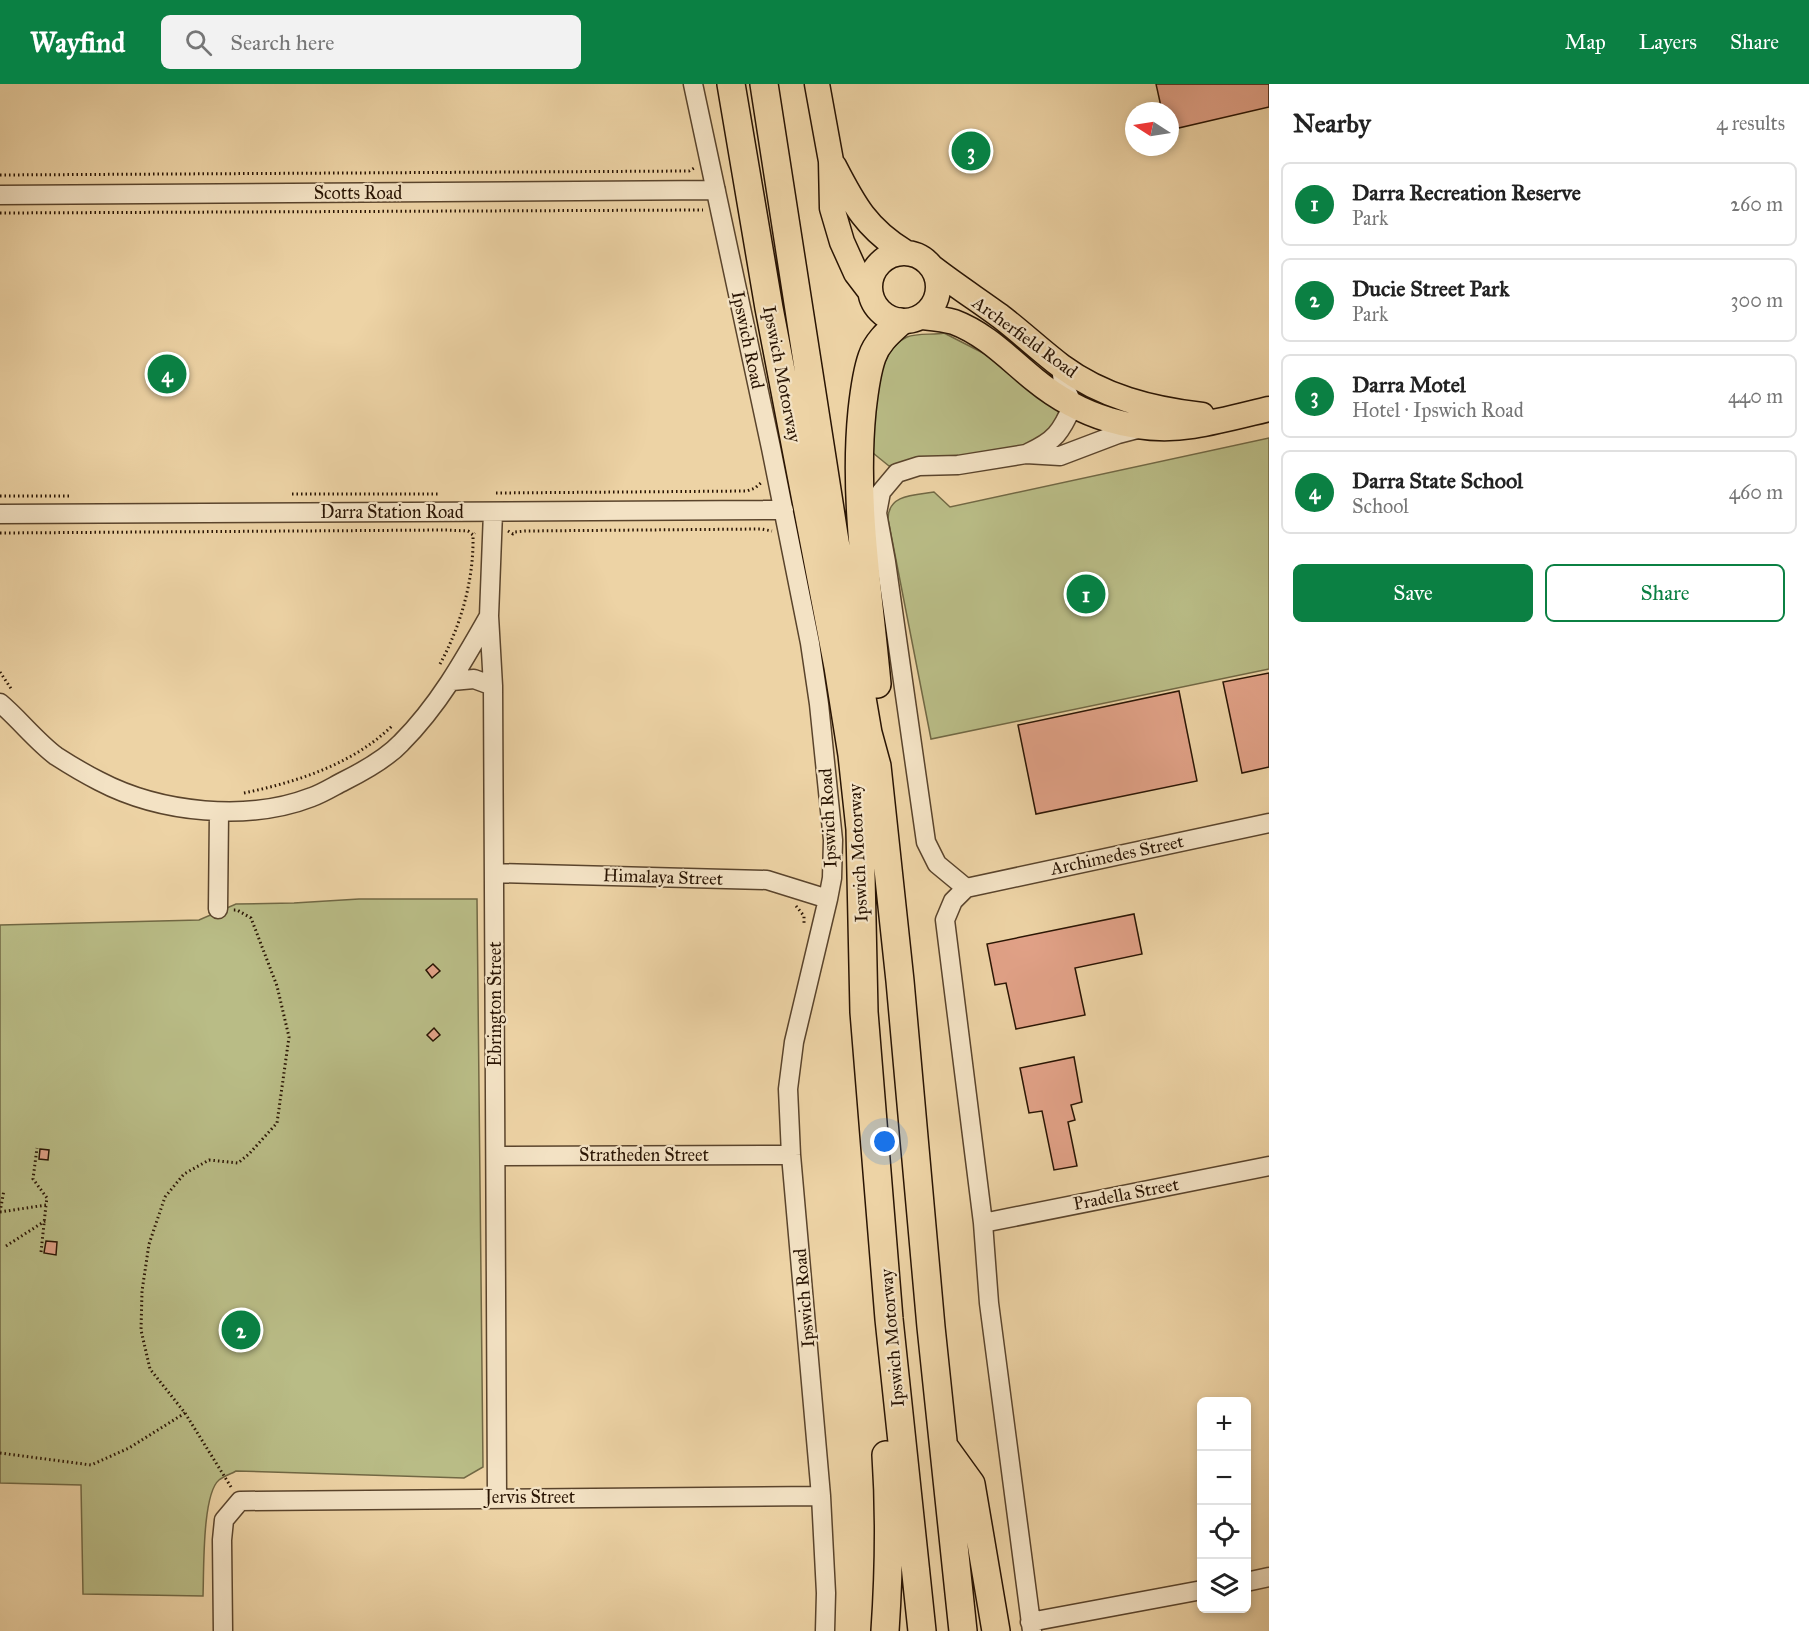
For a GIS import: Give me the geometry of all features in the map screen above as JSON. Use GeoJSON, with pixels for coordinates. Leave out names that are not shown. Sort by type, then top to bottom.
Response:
{"type":"FeatureCollection","features":[{"type":"Feature","properties":{"kind":"highway","name":"Ipswich Motorway"},"geometry":{"type":"LineString","coordinates":[[731,84],[769,308],[832,634],[852,755],[860,829],[864,1012],[890,1319],[922,1631]]}},
{"type":"Feature","properties":{"kind":"highway","name":"Ipswich Motorway"},"geometry":{"type":"LineString","coordinates":[[764,84],[834,535],[868,734],[877,766],[963,1631]]}},
{"type":"Feature","properties":{"kind":"highway"},"geometry":{"type":"LineString","coordinates":[[877,766],[881,725],[862,525],[860,433],[864,390],[873,355],[885,336],[911,319]]}},
{"type":"Feature","properties":{"kind":"highway"},"geometry":{"type":"LineString","coordinates":[[885,1631],[889,1575],[889,1515],[879,1342],[890,1319]]}},
{"type":"Feature","properties":{"kind":"highway"},"geometry":{"type":"LineString","coordinates":[[944,1446],[971,1484],[996,1631]]}},
{"type":"Feature","properties":{"kind":"main road"},"geometry":{"type":"LineString","coordinates":[[817,84],[831,161],[832,208],[856,273],[869,291],[879,312],[889,318],[911,319],[930,309],[936,300],[938,278],[933,268],[916,254],[905,252],[893,254],[883,259],[875,268],[870,279],[869,291]]}},
{"type":"Feature","properties":{"kind":"main road"},"geometry":{"type":"LineString","coordinates":[[831,161],[850,199],[871,228],[905,252]]}},
{"type":"Feature","properties":{"kind":"main road","name":"Archerfield Road"},"geometry":{"type":"LineString","coordinates":[[933,268],[999,316],[1061,366],[1089,383],[1148,407],[1228,418]]}},
{"type":"Feature","properties":{"kind":"main road","name":"Archerfield Road"},"geometry":{"type":"LineString","coordinates":[[911,319],[951,321],[975,331],[994,344],[1037,382],[1072,405],[1117,423],[1142,428],[1193,426],[1269,409]]}},
{"type":"Feature","properties":{"kind":"street","name":"Ipswich Road"},"geometry":{"type":"LineString","coordinates":[[693,84],[810,643],[819,704],[833,840],[832,878],[794,1042],[788,1089],[791,1155],[821,1496],[826,1593],[825,1631]]}},
{"type":"Feature","properties":{"kind":"street","name":"Scotts Road"},"geometry":{"type":"LineString","coordinates":[[0,195],[716,190]]}},
{"type":"Feature","properties":{"kind":"street"},"geometry":{"type":"LineString","coordinates":[[1026,454],[1046,445],[1063,428],[1072,405],[1063,383],[1061,366]]}},
{"type":"Feature","properties":{"kind":"street"},"geometry":{"type":"LineString","coordinates":[[1142,428],[1118,434],[1060,456],[1026,454],[958,465],[919,466],[897,473],[881,492],[877,513],[890,585],[926,842],[938,864],[966,888],[953,902],[945,920],[983,1223],[989,1303],[1031,1627],[1197,1591]]}},
{"type":"Feature","properties":{"kind":"street","name":"Darra Station Road"},"geometry":{"type":"LineString","coordinates":[[0,514],[493,503],[784,510]]}},
{"type":"Feature","properties":{"kind":"street","name":"Ebrington Street"},"geometry":{"type":"LineString","coordinates":[[493,503],[489,616],[493,686],[495,873],[497,1497]]}},
{"type":"Feature","properties":{"kind":"street"},"geometry":{"type":"LineString","coordinates":[[7,698],[55,755],[101,782],[136,796],[178,808],[219,812],[271,808],[311,797],[361,772],[399,745],[433,708],[452,681],[489,616]]}},
{"type":"Feature","properties":{"kind":"street"},"geometry":{"type":"LineString","coordinates":[[452,681],[474,679],[493,686]]}},
{"type":"Feature","properties":{"kind":"street"},"geometry":{"type":"LineString","coordinates":[[218,909],[219,812]]}},
{"type":"Feature","properties":{"kind":"street","name":"Archimedes Street"},"geometry":{"type":"LineString","coordinates":[[966,888],[1269,823]]}},
{"type":"Feature","properties":{"kind":"street","name":"Himalaya Street"},"geometry":{"type":"LineString","coordinates":[[495,873],[767,880],[828,898]]}},
{"type":"Feature","properties":{"kind":"street","name":"Stratheden Street"},"geometry":{"type":"LineString","coordinates":[[496,1155],[791,1155]]}},
{"type":"Feature","properties":{"kind":"street","name":"Pradella Street"},"geometry":{"type":"LineString","coordinates":[[983,1223],[1269,1166]]}},
{"type":"Feature","properties":{"kind":"street","name":"Jervis Street"},"geometry":{"type":"LineString","coordinates":[[240,1501],[821,1496]]}},
{"type":"Feature","properties":{"kind":"street"},"geometry":{"type":"LineString","coordinates":[[223,1631],[222,1540],[224,1520],[240,1501]]}},
{"type":"Feature","properties":{"kind":"street"},"geometry":{"type":"LineString","coordinates":[[1251,1581],[1269,1577]]}},
{"type":"Feature","properties":{"kind":"path"},"geometry":{"type":"LineString","coordinates":[[0,175],[689,171],[696,167],[699,161]]}},
{"type":"Feature","properties":{"kind":"path"},"geometry":{"type":"LineString","coordinates":[[0,213],[710,210]]}},
{"type":"Feature","properties":{"kind":"path"},"geometry":{"type":"LineString","coordinates":[[493,503],[747,491],[755,488],[763,480]]}},
{"type":"Feature","properties":{"kind":"path"},"geometry":{"type":"LineString","coordinates":[[289,495],[447,494]]}},
{"type":"Feature","properties":{"kind":"path"},"geometry":{"type":"LineString","coordinates":[[0,496],[80,496]]}},
{"type":"Feature","properties":{"kind":"path"},"geometry":{"type":"LineString","coordinates":[[439,667],[452,642],[465,601],[473,535],[477,531],[508,530],[513,534],[525,531],[761,529],[771,530],[776,536]]}},
{"type":"Feature","properties":{"kind":"path"},"geometry":{"type":"LineString","coordinates":[[0,533],[446,530],[468,531],[473,535]]}},
{"type":"Feature","properties":{"kind":"path"},"geometry":{"type":"LineString","coordinates":[[0,672],[5,680],[7,698]]}},
{"type":"Feature","properties":{"kind":"path"},"geometry":{"type":"LineString","coordinates":[[0,687],[5,680]]}},
{"type":"Feature","properties":{"kind":"path"},"geometry":{"type":"LineString","coordinates":[[233,794],[290,782],[327,768],[358,752],[400,719]]}},
{"type":"Feature","properties":{"kind":"path"},"geometry":{"type":"LineString","coordinates":[[218,909],[237,910],[251,918],[277,986],[289,1037],[277,1124],[238,1163],[209,1160],[184,1174],[165,1197],[149,1244],[142,1291],[141,1330],[150,1369],[185,1413],[240,1501]]}},
{"type":"Feature","properties":{"kind":"path"},"geometry":{"type":"LineString","coordinates":[[37,1148],[33,1179],[47,1198],[41,1252]]}},
{"type":"Feature","properties":{"kind":"path"},"geometry":{"type":"LineString","coordinates":[[4,1190],[0,1212],[46,1205]]}},
{"type":"Feature","properties":{"kind":"path"},"geometry":{"type":"LineString","coordinates":[[6,1246],[45,1221]]}},
{"type":"Feature","properties":{"kind":"path"},"geometry":{"type":"LineString","coordinates":[[0,1452],[91,1465],[129,1448],[185,1413]]}},
{"type":"Feature","properties":{"kind":"green space"},"geometry":{"type":"Polygon","coordinates":[[[944,333],[985,354],[1059,411],[1052,429],[1036,445],[962,458],[905,461],[889,466],[873,453],[877,389],[887,357],[896,345],[907,337],[944,333]]]}},
{"type":"Feature","properties":{"kind":"green space"},"geometry":{"type":"Polygon","coordinates":[[[1269,438],[1269,669],[931,739],[888,519],[889,511],[898,500],[911,495],[934,492],[950,507],[1269,438]]]}},
{"type":"Feature","properties":{"kind":"green space"},"geometry":{"type":"Polygon","coordinates":[[[359,899],[477,899],[483,1467],[464,1478],[236,1471],[219,1480],[213,1488],[209,1501],[205,1534],[203,1596],[83,1594],[81,1485],[0,1483],[0,925],[199,920],[236,904],[359,899]]]}},
{"type":"Feature","properties":{"kind":"building"},"geometry":{"type":"Polygon","coordinates":[[[1156,84],[1269,84],[1269,107],[1179,128],[1179,102],[1160,102],[1156,84]]]}},
{"type":"Feature","properties":{"kind":"building"},"geometry":{"type":"Polygon","coordinates":[[[1269,673],[1269,767],[1242,773],[1223,682],[1269,673]]]}},
{"type":"Feature","properties":{"kind":"building"},"geometry":{"type":"Polygon","coordinates":[[[1179,691],[1197,781],[1036,814],[1018,725],[1179,691]]]}},
{"type":"Feature","properties":{"kind":"building"},"geometry":{"type":"Polygon","coordinates":[[[1134,914],[1142,954],[1075,968],[1085,1015],[1016,1029],[1006,983],[995,985],[987,944],[1134,914]]]}},
{"type":"Feature","properties":{"kind":"building"},"geometry":{"type":"Polygon","coordinates":[[[433,964],[440,971],[432,978],[426,970],[433,964]]]}},
{"type":"Feature","properties":{"kind":"building"},"geometry":{"type":"Polygon","coordinates":[[[434,1028],[440,1035],[433,1041],[427,1035],[434,1028]]]}},
{"type":"Feature","properties":{"kind":"building"},"geometry":{"type":"Polygon","coordinates":[[[1074,1057],[1082,1102],[1071,1105],[1075,1120],[1068,1122],[1077,1166],[1054,1170],[1042,1111],[1029,1113],[1020,1068],[1074,1057]]]}},
{"type":"Feature","properties":{"kind":"building"},"geometry":{"type":"Polygon","coordinates":[[[40,1149],[49,1150],[48,1160],[39,1159],[40,1149]]]}},
{"type":"Feature","properties":{"kind":"building"},"geometry":{"type":"Polygon","coordinates":[[[46,1241],[57,1242],[56,1255],[44,1253],[46,1241]]]}},
{"type":"Feature","properties":{"kind":"place","name":"Darra Motel"},"geometry":{"type":"Point","coordinates":[971,151]}},
{"type":"Feature","properties":{"kind":"place","name":"Darra State School"},"geometry":{"type":"Point","coordinates":[167,374]}},
{"type":"Feature","properties":{"kind":"place","name":"Darra Recreation Reserve"},"geometry":{"type":"Point","coordinates":[1086,594]}},
{"type":"Feature","properties":{"kind":"place","name":"Ducie Street Park"},"geometry":{"type":"Point","coordinates":[241,1330]}}]}
